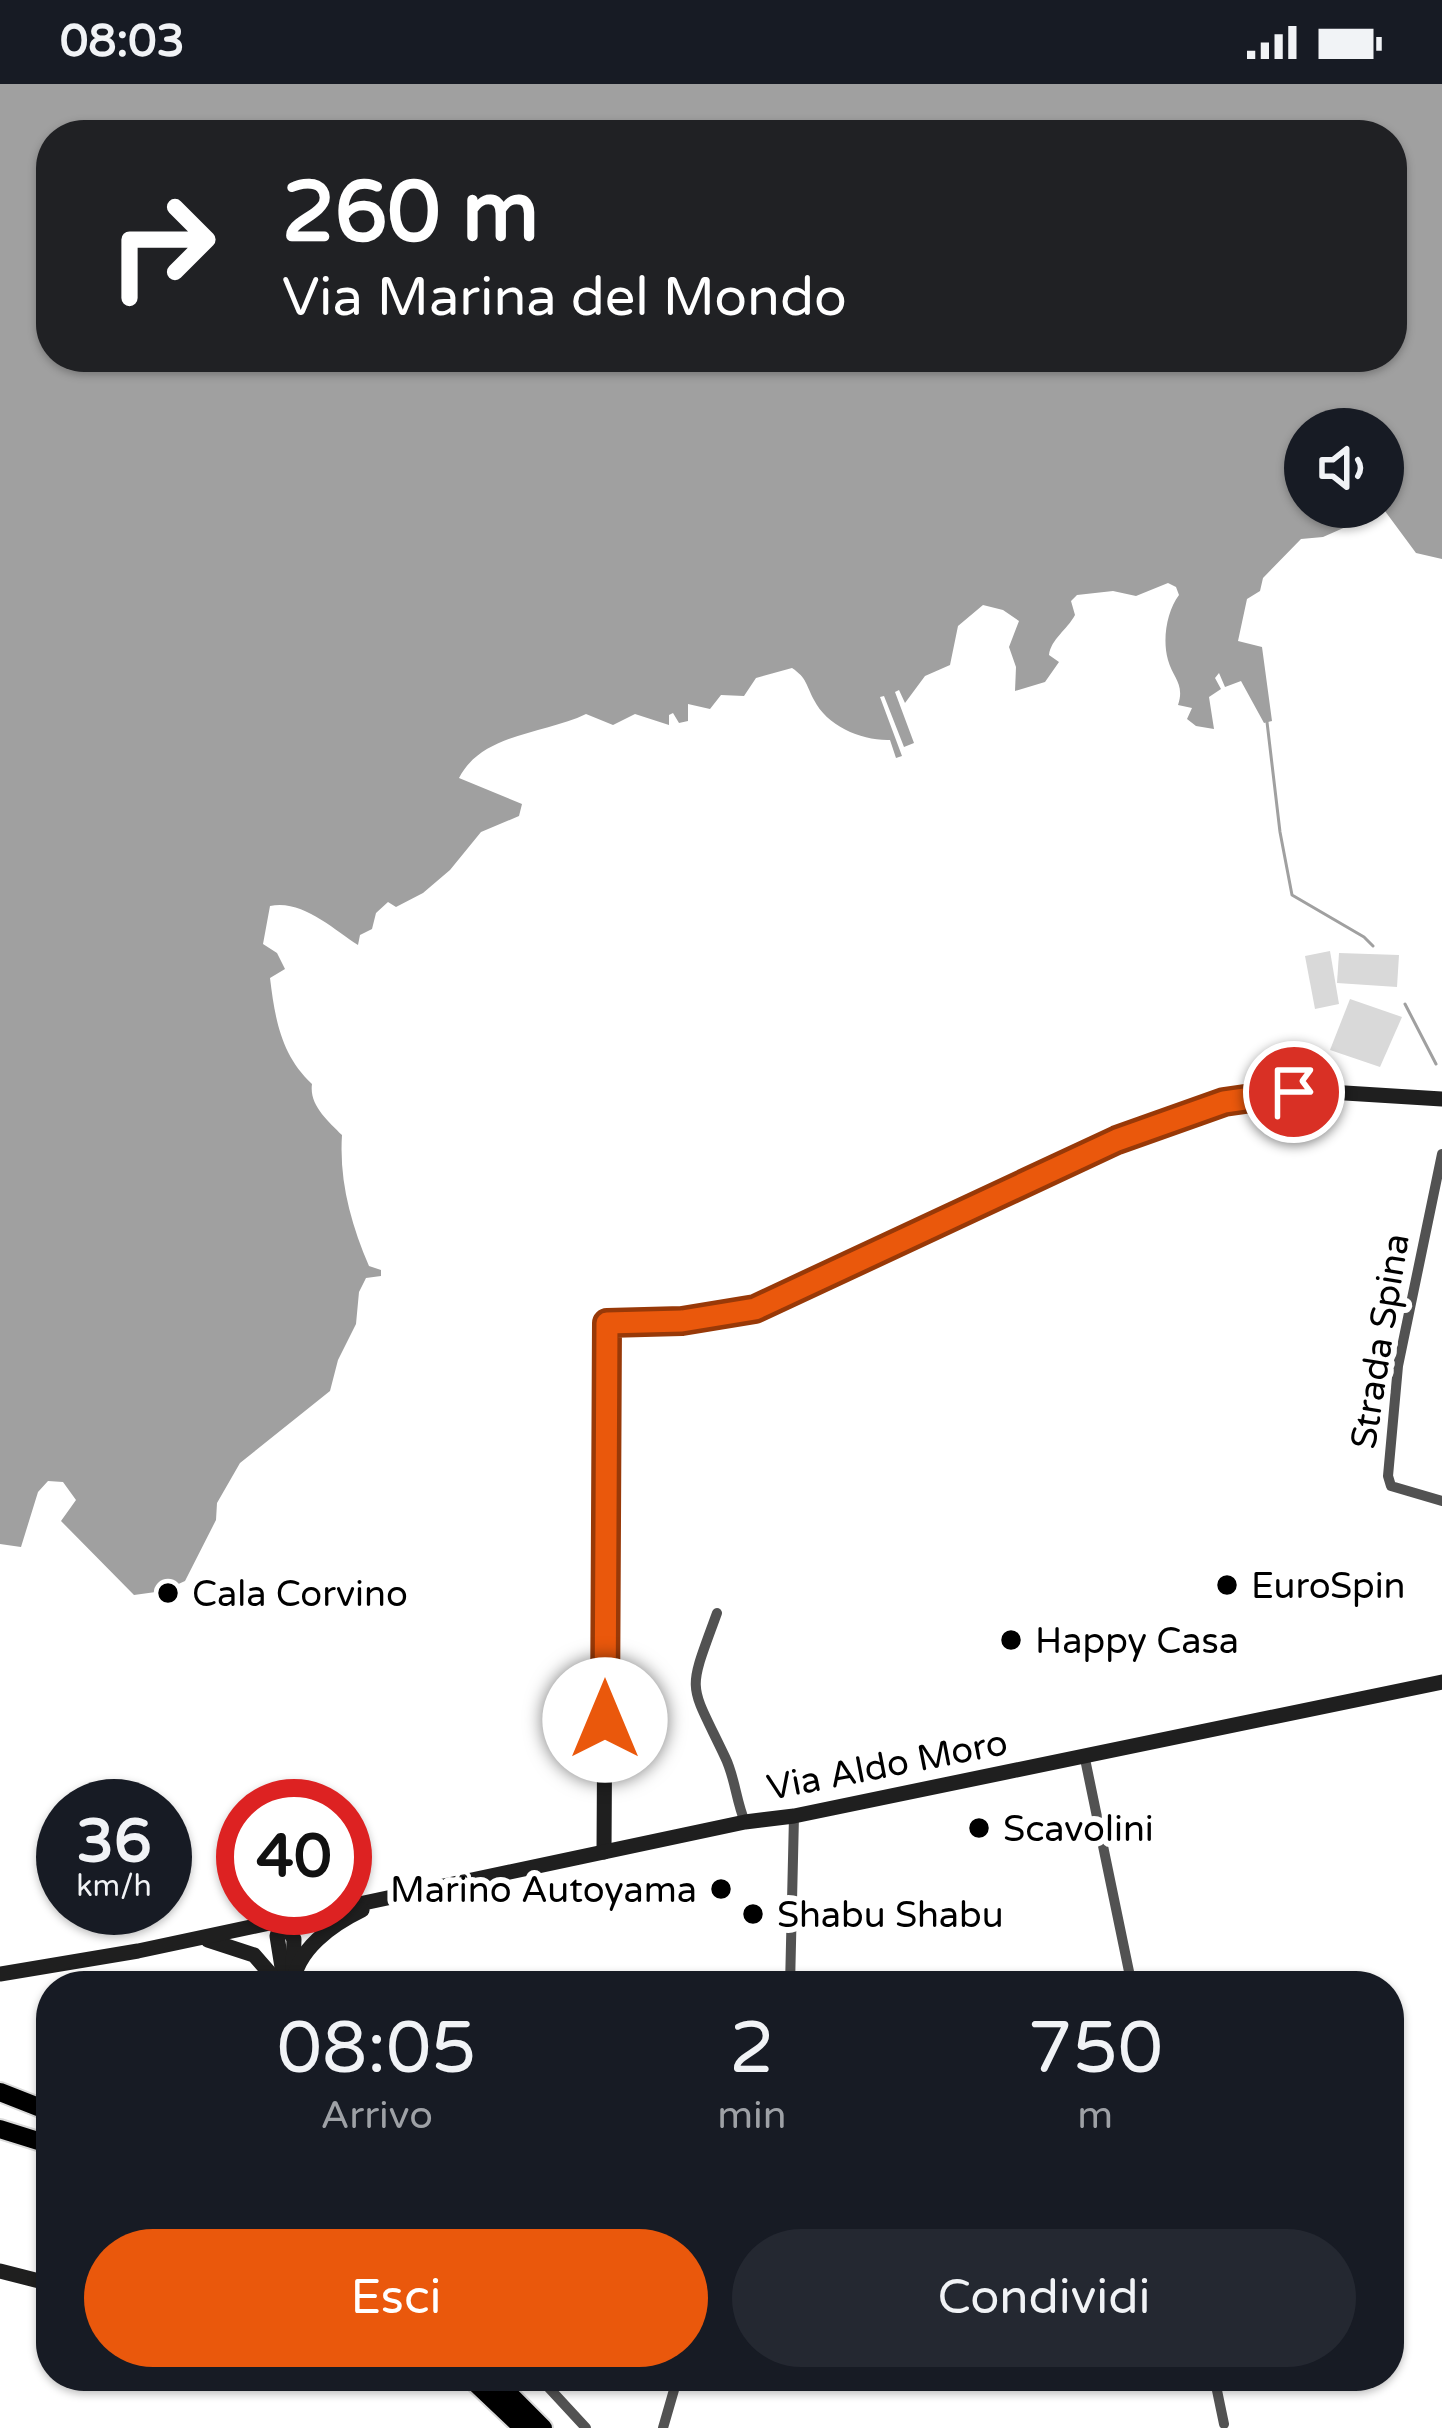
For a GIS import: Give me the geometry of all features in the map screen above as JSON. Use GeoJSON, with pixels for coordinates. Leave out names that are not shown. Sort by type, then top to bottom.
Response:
{"type":"FeatureCollection","features":[{"type":"Feature","properties":{"kind":"highway"},"geometry":{"type":"LineString","coordinates":[[0,2092],[36,2106]]}},
{"type":"Feature","properties":{"kind":"highway"},"geometry":{"type":"LineString","coordinates":[[0,2107],[36,2118]]}},
{"type":"Feature","properties":{"kind":"highway"},"geometry":{"type":"LineString","coordinates":[[0,2125],[36,2136]]}},
{"type":"Feature","properties":{"kind":"highway"},"geometry":{"type":"LineString","coordinates":[[484,2391],[523,2428]]}},
{"type":"Feature","properties":{"kind":"highway"},"geometry":{"type":"LineString","coordinates":[[506,2391],[543,2428]]}},
{"type":"Feature","properties":{"kind":"main road"},"geometry":{"type":"LineString","coordinates":[[604,1852],[607,1323],[682,1321],[755,1309],[1090,1151],[1224,1102],[1329,1092],[1442,1099]]}},
{"type":"Feature","properties":{"kind":"main road","name":"Via Aldo Moro"},"geometry":{"type":"LineString","coordinates":[[372,1901],[1442,1682]]}},
{"type":"Feature","properties":{"kind":"main road"},"geometry":{"type":"LineString","coordinates":[[297,1971],[330,1928],[387,1898]]}},
{"type":"Feature","properties":{"kind":"main road","name":"Via Aldo Moro"},"geometry":{"type":"LineString","coordinates":[[0,1974],[216,1935]]}},
{"type":"Feature","properties":{"kind":"main road"},"geometry":{"type":"LineString","coordinates":[[290,1971],[291,1935]]}},
{"type":"Feature","properties":{"kind":"main road"},"geometry":{"type":"LineString","coordinates":[[199,1939],[231,1945],[273,1971]]}},
{"type":"Feature","properties":{"kind":"main road"},"geometry":{"type":"LineString","coordinates":[[0,1985],[25,1970]]}},
{"type":"Feature","properties":{"kind":"main road"},"geometry":{"type":"LineString","coordinates":[[0,2270],[36,2280]]}},
{"type":"Feature","properties":{"kind":"street","name":"Strada Spina"},"geometry":{"type":"LineString","coordinates":[[1442,1154],[1398,1366],[1388,1476],[1390,1486],[1442,1501]]}},
{"type":"Feature","properties":{"kind":"street"},"geometry":{"type":"LineString","coordinates":[[717,1612],[693,1685],[726,1758],[745,1822]]}},
{"type":"Feature","properties":{"kind":"street"},"geometry":{"type":"LineString","coordinates":[[1084,1754],[1129,1971]]}},
{"type":"Feature","properties":{"kind":"street"},"geometry":{"type":"LineString","coordinates":[[790,1971],[794,1816]]}},
{"type":"Feature","properties":{"kind":"street"},"geometry":{"type":"LineString","coordinates":[[552,2391],[586,2428]]}},
{"type":"Feature","properties":{"kind":"street"},"geometry":{"type":"LineString","coordinates":[[663,2428],[674,2391]]}},
{"type":"Feature","properties":{"kind":"street"},"geometry":{"type":"LineString","coordinates":[[1217,2391],[1224,2424]]}},
{"type":"Feature","properties":{"kind":"shaded area"},"geometry":{"type":"Polygon","coordinates":[[[0,84],[1442,84],[1442,559],[1416,553],[1398,528],[1404,528],[1404,408],[1284,408],[1284,528],[1343,528],[1301,539],[1263,578],[1260,591],[1247,599],[1238,641],[1262,647],[1272,721],[1264,723],[1241,681],[1225,687],[1219,673],[1215,678],[1221,689],[1209,697],[1214,729],[1187,719],[1192,708],[1178,705],[1179,686],[1166,652],[1169,617],[1179,595],[1168,583],[1136,596],[1113,591],[1077,595],[1071,601],[1075,615],[1050,649],[1049,655],[1059,662],[1045,682],[1015,691],[1016,667],[1009,647],[1019,621],[983,605],[958,626],[950,665],[925,676],[905,703],[899,690],[895,692],[914,743],[904,747],[884,696],[880,697],[902,756],[896,758],[890,740],[857,735],[827,717],[792,668],[756,678],[744,696],[721,695],[710,709],[688,704],[688,721],[679,723],[673,713],[669,725],[635,714],[613,725],[586,714],[483,752],[459,778],[522,804],[519,816],[481,832],[450,870],[423,893],[396,907],[388,902],[376,913],[372,929],[360,935],[358,945],[305,911],[270,906],[263,944],[277,953],[285,969],[270,978],[281,1036],[312,1084],[316,1106],[342,1135],[344,1186],[352,1218],[369,1266],[381,1270],[381,1276],[366,1278],[359,1292],[356,1324],[338,1360],[330,1391],[240,1463],[217,1503],[216,1520],[185,1581],[163,1591],[134,1595],[61,1521],[76,1500],[63,1482],[48,1481],[38,1492],[21,1547],[0,1544],[0,84]]]}},
{"type":"Feature","properties":{"kind":"shaded area"},"geometry":{"type":"Polygon","coordinates":[[[1330,951],[1339,1004],[1315,1009],[1305,956],[1330,951]]]}},
{"type":"Feature","properties":{"kind":"shaded area"},"geometry":{"type":"Polygon","coordinates":[[[1339,953],[1399,955],[1397,987],[1337,983],[1339,953]]]}},
{"type":"Feature","properties":{"kind":"shaded area"},"geometry":{"type":"Polygon","coordinates":[[[1350,999],[1402,1017],[1380,1067],[1330,1050],[1350,999]]]}},
{"type":"Feature","properties":{"kind":"waterway"},"geometry":{"type":"LineString","coordinates":[[1267,722],[1292,895],[1373,946]]}},
{"type":"Feature","properties":{"kind":"waterway"},"geometry":{"type":"LineString","coordinates":[[1405,1004],[1436,1064]]}},
{"type":"Feature","properties":{"kind":"place","name":"EuroSpin"},"geometry":{"type":"Point","coordinates":[1227,1585]}},
{"type":"Feature","properties":{"kind":"place","name":"Cala Corvino"},"geometry":{"type":"Point","coordinates":[168,1593]}},
{"type":"Feature","properties":{"kind":"place","name":"Happy Casa"},"geometry":{"type":"Point","coordinates":[1011,1640]}},
{"type":"Feature","properties":{"kind":"place","name":"Scavolini"},"geometry":{"type":"Point","coordinates":[979,1828]}},
{"type":"Feature","properties":{"kind":"place","name":"Marino Autoyama"},"geometry":{"type":"Point","coordinates":[721,1889]}},
{"type":"Feature","properties":{"kind":"place","name":"Shabu Shabu"},"geometry":{"type":"Point","coordinates":[753,1914]}},
{"type":"Feature","properties":{"kind":"route"},"geometry":{"type":"LineString","coordinates":[[605,1720],[607,1323],[682,1321],[755,1309],[1117,1140],[1224,1102],[1294,1092]]}}]}
